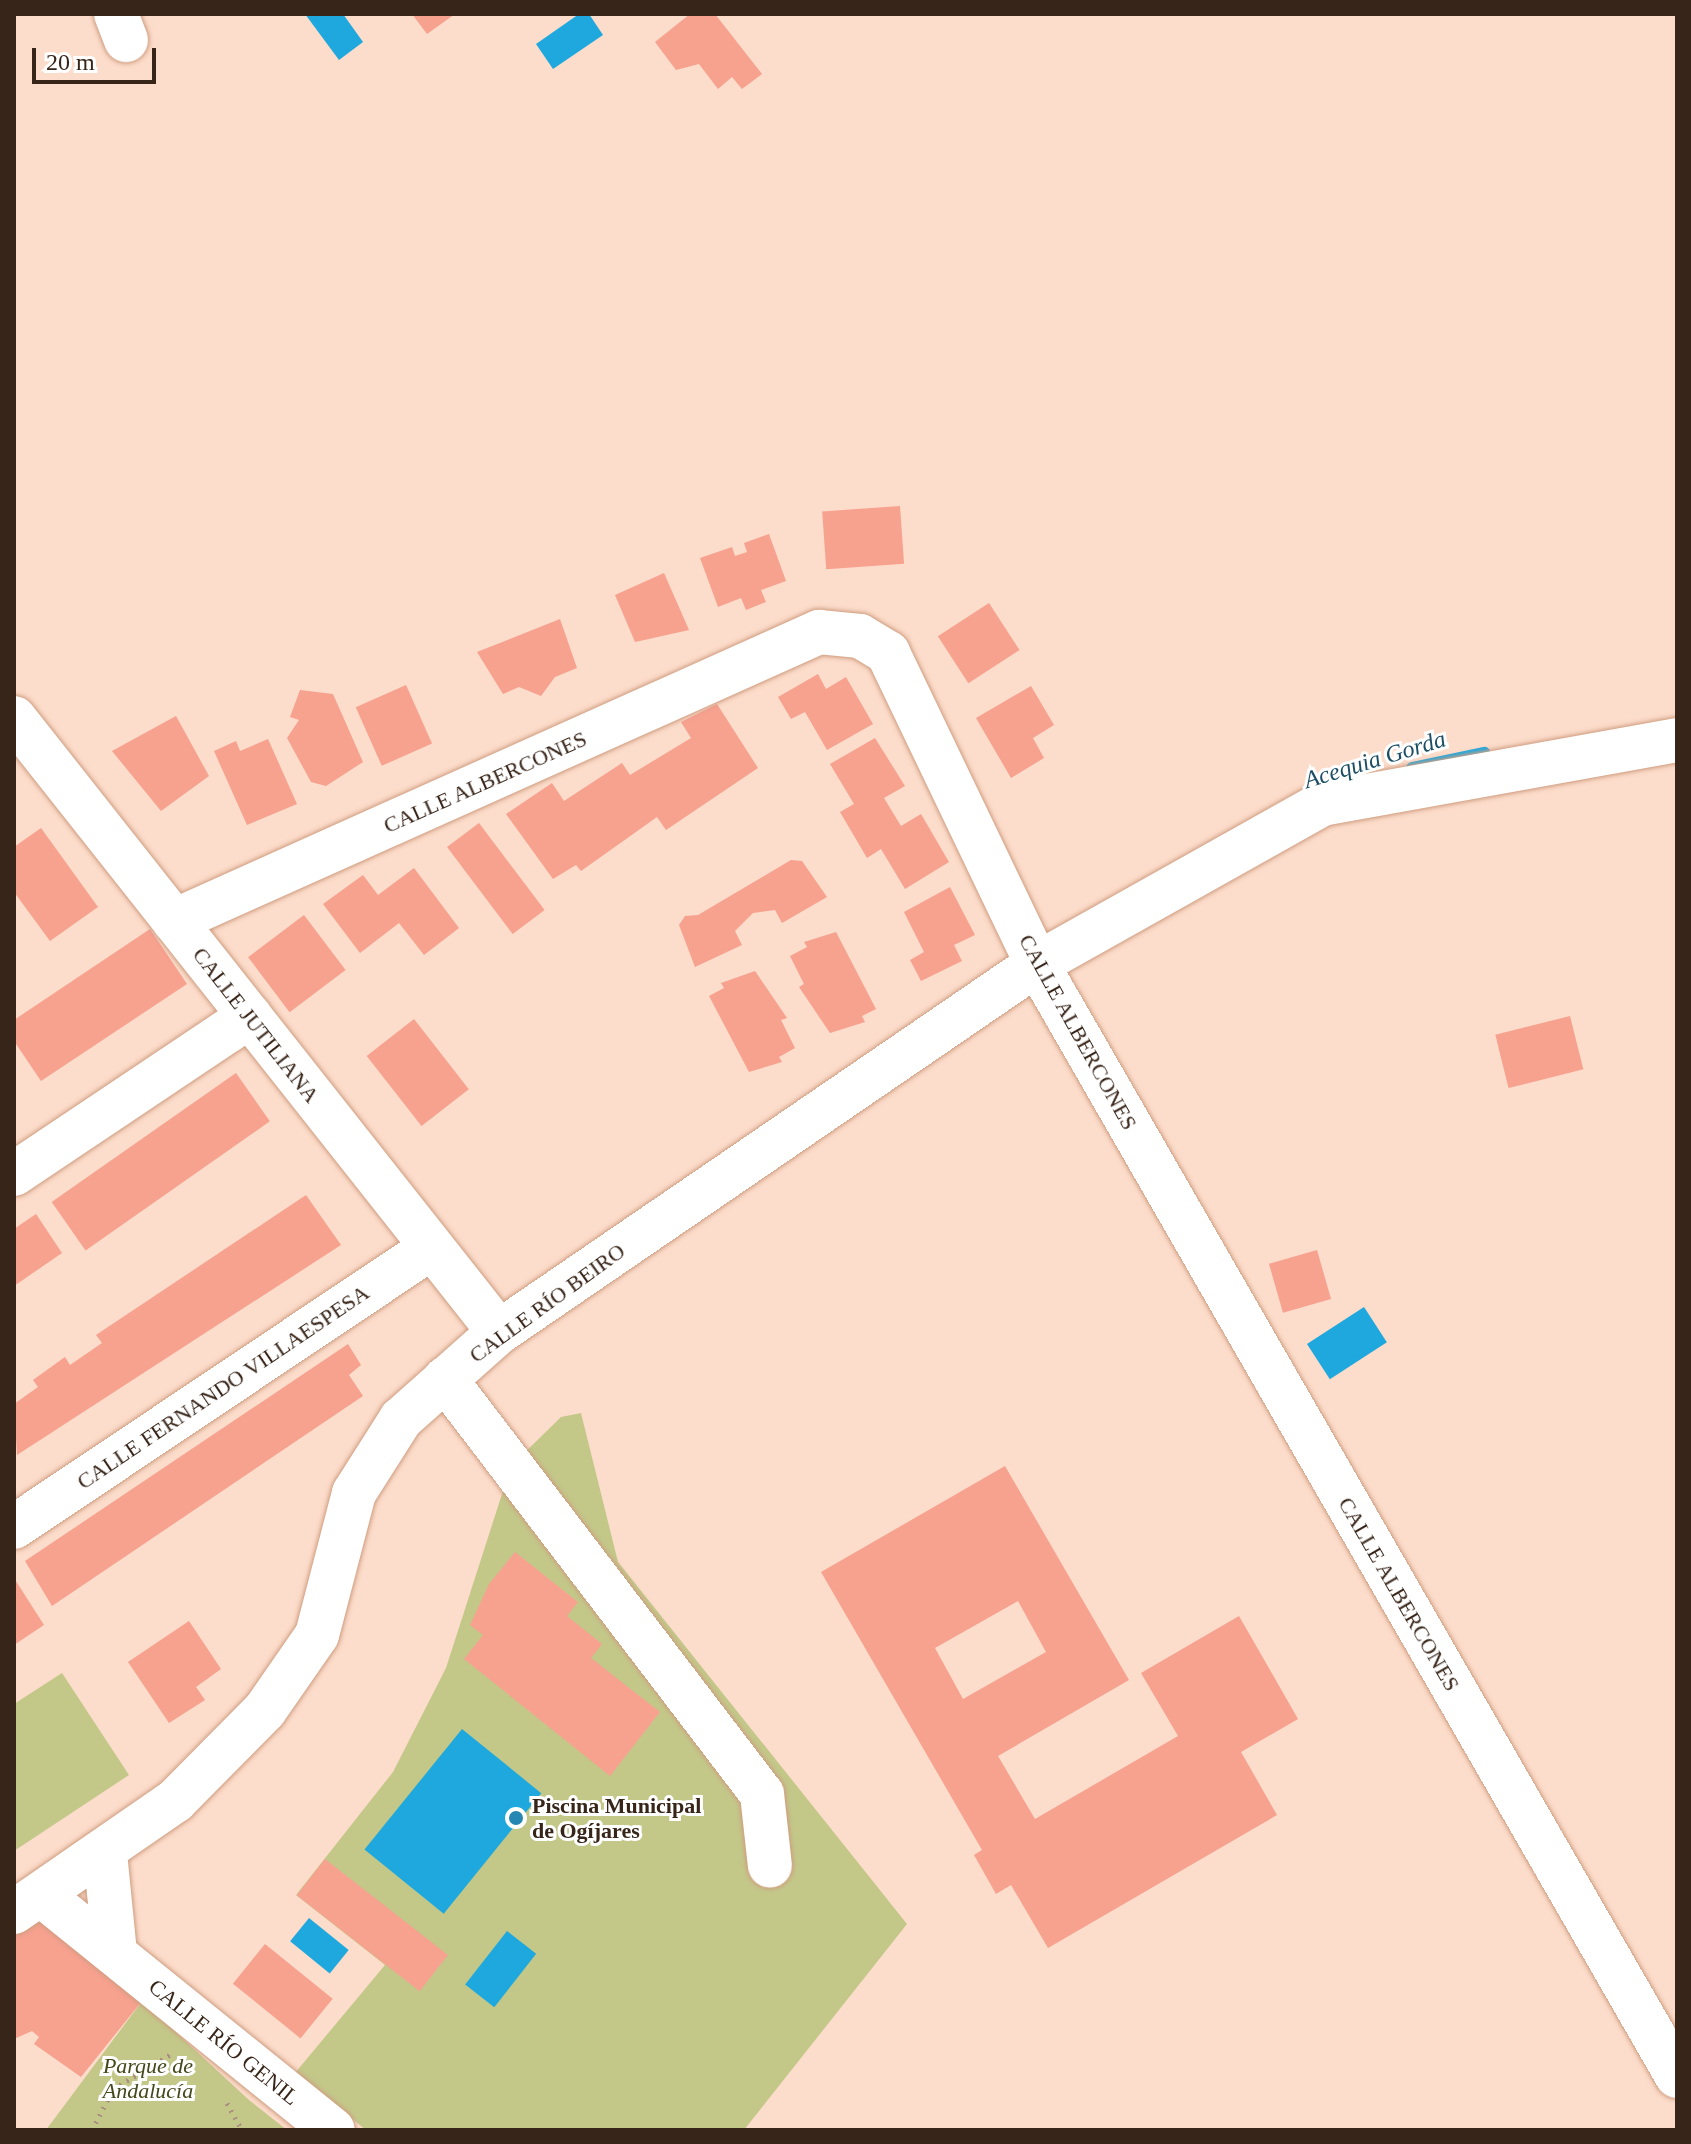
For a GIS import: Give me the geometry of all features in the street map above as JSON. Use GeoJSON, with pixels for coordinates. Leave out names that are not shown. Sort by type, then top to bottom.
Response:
{"type":"FeatureCollection","features":[{"type":"Feature","properties":{"kind":"street","name":"CALLE ALBERCONES"},"geometry":{"type":"LineString","coordinates":[[174,921],[819,632],[860,636],[888,653],[1037,964],[1677,2076]]}},
{"type":"Feature","properties":{"kind":"street","name":"CALLE JUTILIANA"},"geometry":{"type":"LineString","coordinates":[[14,718],[499,1332]]}},
{"type":"Feature","properties":{"kind":"street","name":"CALLE RÍO BEIRO"},"geometry":{"type":"LineString","coordinates":[[29,1904],[175,1801],[265,1710],[317,1635],[354,1493],[401,1419],[499,1332],[1037,964],[1322,804],[1677,740]]}},
{"type":"Feature","properties":{"kind":"street"},"geometry":{"type":"LineString","coordinates":[[14,1174],[250,1016]]}},
{"type":"Feature","properties":{"kind":"street","name":"CALLE FERNANDO VILLAESPESA"},"geometry":{"type":"LineString","coordinates":[[14,1527],[431,1248]]}},
{"type":"Feature","properties":{"kind":"street"},"geometry":{"type":"LineString","coordinates":[[445,1379],[762,1794],[770,1866]]}},
{"type":"Feature","properties":{"kind":"street"},"geometry":{"type":"LineString","coordinates":[[105,1853],[115,1954]]}},
{"type":"Feature","properties":{"kind":"street","name":"CALLE RÍO GENIL"},"geometry":{"type":"LineString","coordinates":[[29,1904],[115,1954],[333,2130]]}},
{"type":"Feature","properties":{"kind":"path"},"geometry":{"type":"LineString","coordinates":[[92,2130],[113,2089],[149,2061],[175,2052],[187,2060]]}},
{"type":"Feature","properties":{"kind":"path"},"geometry":{"type":"LineString","coordinates":[[221,2094],[242,2130]]}},
{"type":"Feature","properties":{"kind":"green space"},"geometry":{"type":"Polygon","coordinates":[[[581,1413],[618,1562],[907,1924],[744,2130],[366,2130],[295,2073],[385,1965],[296,1895],[393,1772],[446,1668],[511,1466],[561,1417],[581,1413]]]}},
{"type":"Feature","properties":{"kind":"green space"},"geometry":{"type":"Polygon","coordinates":[[[62,1673],[129,1775],[14,1851],[14,1704],[62,1673]]]}},
{"type":"Feature","properties":{"kind":"green space","name":"Parque de Andalucía"},"geometry":{"type":"Polygon","coordinates":[[[142,2001],[249,2100],[287,2130],[46,2130],[142,2001]]]}},
{"type":"Feature","properties":{"kind":"water"},"geometry":{"type":"Polygon","coordinates":[[[305,14],[343,14],[363,42],[339,60],[305,14]]]}},
{"type":"Feature","properties":{"kind":"water"},"geometry":{"type":"Polygon","coordinates":[[[579,14],[589,14],[603,35],[553,69],[536,44],[579,14]]]}},
{"type":"Feature","properties":{"kind":"water"},"geometry":{"type":"Polygon","coordinates":[[[1364,1307],[1387,1342],[1330,1379],[1307,1344],[1364,1307]]]}},
{"type":"Feature","properties":{"kind":"water"},"geometry":{"type":"Polygon","coordinates":[[[462,1729],[541,1793],[444,1914],[364,1849],[462,1729]]]}},
{"type":"Feature","properties":{"kind":"water"},"geometry":{"type":"Polygon","coordinates":[[[309,1918],[349,1950],[330,1973],[290,1941],[309,1918]]]}},
{"type":"Feature","properties":{"kind":"water"},"geometry":{"type":"Polygon","coordinates":[[[507,1931],[536,1954],[494,2007],[465,1985],[507,1931]]]}},
{"type":"Feature","properties":{"kind":"building"},"geometry":{"type":"Polygon","coordinates":[[[412,14],[455,14],[427,34],[412,14]]]}},
{"type":"Feature","properties":{"kind":"building"},"geometry":{"type":"Polygon","coordinates":[[[690,14],[715,14],[762,74],[742,89],[732,77],[718,89],[699,64],[676,70],[655,42],[690,14]]]}},
{"type":"Feature","properties":{"kind":"building"},"geometry":{"type":"Polygon","coordinates":[[[900,506],[904,564],[826,569],[822,511],[900,506]]]}},
{"type":"Feature","properties":{"kind":"building"},"geometry":{"type":"Polygon","coordinates":[[[769,534],[786,581],[761,590],[766,602],[746,610],[741,598],[718,607],[700,558],[732,547],[735,556],[747,552],[744,543],[769,534]]]}},
{"type":"Feature","properties":{"kind":"building"},"geometry":{"type":"Polygon","coordinates":[[[664,573],[689,630],[635,642],[615,595],[664,573]]]}},
{"type":"Feature","properties":{"kind":"building"},"geometry":{"type":"Polygon","coordinates":[[[989,603],[1019,650],[968,683],[938,636],[989,603]]]}},
{"type":"Feature","properties":{"kind":"building"},"geometry":{"type":"Polygon","coordinates":[[[560,619],[577,668],[555,677],[541,696],[519,687],[503,694],[477,652],[560,619]]]}},
{"type":"Feature","properties":{"kind":"building"},"geometry":{"type":"Polygon","coordinates":[[[818,674],[826,689],[846,677],[873,724],[827,750],[805,712],[791,719],[778,697],[818,674]]]}},
{"type":"Feature","properties":{"kind":"building"},"geometry":{"type":"Polygon","coordinates":[[[406,685],[432,743],[382,766],[356,707],[406,685]]]}},
{"type":"Feature","properties":{"kind":"building"},"geometry":{"type":"Polygon","coordinates":[[[1031,686],[1054,725],[1033,738],[1044,758],[1011,778],[976,718],[1031,686]]]}},
{"type":"Feature","properties":{"kind":"building"},"geometry":{"type":"Polygon","coordinates":[[[300,690],[333,694],[363,762],[326,786],[311,782],[287,738],[299,720],[290,717],[300,690]]]}},
{"type":"Feature","properties":{"kind":"building"},"geometry":{"type":"Polygon","coordinates":[[[717,704],[758,768],[666,830],[657,817],[581,871],[576,865],[553,879],[506,814],[552,783],[564,801],[622,763],[630,775],[691,738],[681,722],[717,704]]]}},
{"type":"Feature","properties":{"kind":"building"},"geometry":{"type":"Polygon","coordinates":[[[176,716],[209,776],[161,811],[112,751],[176,716]]]}},
{"type":"Feature","properties":{"kind":"building"},"geometry":{"type":"Polygon","coordinates":[[[875,738],[905,786],[884,798],[901,826],[921,814],[949,862],[905,889],[881,849],[867,858],[840,812],[854,804],[830,764],[875,738]]]}},
{"type":"Feature","properties":{"kind":"building"},"geometry":{"type":"Polygon","coordinates":[[[268,739],[297,804],[247,825],[214,751],[236,741],[240,751],[268,739]]]}},
{"type":"Feature","properties":{"kind":"building"},"geometry":{"type":"Polygon","coordinates":[[[479,823],[545,910],[513,934],[447,847],[479,823]]]}},
{"type":"Feature","properties":{"kind":"building"},"geometry":{"type":"Polygon","coordinates":[[[41,828],[98,907],[50,941],[14,892],[14,847],[41,828]]]}},
{"type":"Feature","properties":{"kind":"building"},"geometry":{"type":"Polygon","coordinates":[[[791,860],[802,861],[827,897],[782,923],[775,910],[753,913],[735,931],[742,945],[695,967],[679,925],[685,916],[698,915],[791,860]]]}},
{"type":"Feature","properties":{"kind":"building"},"geometry":{"type":"Polygon","coordinates":[[[414,868],[459,928],[424,955],[399,923],[360,953],[323,904],[363,875],[378,895],[414,868]]]}},
{"type":"Feature","properties":{"kind":"building"},"geometry":{"type":"Polygon","coordinates":[[[950,887],[975,935],[954,945],[962,961],[921,981],[910,960],[924,952],[904,912],[950,887]]]}},
{"type":"Feature","properties":{"kind":"building"},"geometry":{"type":"Polygon","coordinates":[[[304,915],[346,970],[290,1012],[248,957],[304,915]]]}},
{"type":"Feature","properties":{"kind":"building"},"geometry":{"type":"Polygon","coordinates":[[[150,929],[187,984],[41,1081],[14,1041],[14,1020],[150,929]]]}},
{"type":"Feature","properties":{"kind":"building"},"geometry":{"type":"Polygon","coordinates":[[[836,932],[876,1009],[862,1016],[865,1022],[830,1033],[799,987],[804,984],[790,956],[807,947],[804,942],[836,932]]]}},
{"type":"Feature","properties":{"kind":"building"},"geometry":{"type":"Polygon","coordinates":[[[755,971],[787,1018],[781,1020],[795,1048],[779,1057],[782,1062],[749,1072],[709,996],[724,988],[721,983],[755,971]]]}},
{"type":"Feature","properties":{"kind":"building"},"geometry":{"type":"Polygon","coordinates":[[[1570,1016],[1583,1069],[1509,1088],[1495,1035],[1570,1016]]]}},
{"type":"Feature","properties":{"kind":"building"},"geometry":{"type":"Polygon","coordinates":[[[414,1019],[469,1089],[422,1126],[367,1056],[414,1019]]]}},
{"type":"Feature","properties":{"kind":"building"},"geometry":{"type":"Polygon","coordinates":[[[236,1073],[270,1121],[86,1250],[52,1202],[236,1073]]]}},
{"type":"Feature","properties":{"kind":"building"},"geometry":{"type":"Polygon","coordinates":[[[306,1195],[341,1245],[17,1455],[14,1404],[38,1387],[33,1380],[65,1357],[70,1365],[102,1343],[96,1335],[306,1195]]]}},
{"type":"Feature","properties":{"kind":"building"},"geometry":{"type":"Polygon","coordinates":[[[36,1214],[62,1253],[14,1286],[14,1229],[36,1214]]]}},
{"type":"Feature","properties":{"kind":"building"},"geometry":{"type":"Polygon","coordinates":[[[1317,1250],[1331,1299],[1283,1313],[1269,1264],[1317,1250]]]}},
{"type":"Feature","properties":{"kind":"building"},"geometry":{"type":"Polygon","coordinates":[[[348,1344],[361,1365],[349,1375],[363,1396],[52,1606],[25,1561],[348,1344]]]}},
{"type":"Feature","properties":{"kind":"building"},"geometry":{"type":"Polygon","coordinates":[[[1005,1466],[1129,1680],[998,1756],[1035,1819],[1178,1736],[1141,1673],[1239,1616],[1298,1719],[1241,1752],[1277,1815],[1048,1948],[1011,1885],[996,1894],[974,1855],[982,1850],[821,1572],[1005,1466]],[[1018,1601],[935,1648],[963,1699],[1046,1652],[1018,1601]]]}},
{"type":"Feature","properties":{"kind":"building"},"geometry":{"type":"Polygon","coordinates":[[[515,1552],[578,1602],[567,1616],[602,1644],[591,1658],[660,1712],[610,1776],[464,1659],[483,1635],[470,1625],[489,1584],[515,1552]]]}},
{"type":"Feature","properties":{"kind":"building"},"geometry":{"type":"Polygon","coordinates":[[[14,1578],[44,1625],[14,1645],[14,1578]]]}},
{"type":"Feature","properties":{"kind":"building"},"geometry":{"type":"Polygon","coordinates":[[[189,1621],[221,1669],[196,1687],[205,1700],[169,1723],[128,1662],[189,1621]]]}},
{"type":"Feature","properties":{"kind":"building"},"geometry":{"type":"Polygon","coordinates":[[[325,1859],[448,1955],[420,1991],[297,1895],[325,1859]]]}},
{"type":"Feature","properties":{"kind":"building"},"geometry":{"type":"Polygon","coordinates":[[[42,1916],[142,2001],[81,2077],[34,2044],[39,2037],[32,2031],[14,2039],[14,1930],[42,1916]]]}},
{"type":"Feature","properties":{"kind":"building"},"geometry":{"type":"Polygon","coordinates":[[[265,1944],[333,1999],[301,2038],[233,1984],[265,1944]]]}},
{"type":"Feature","properties":{"kind":"waterway","name":"Acequia Gorda"},"geometry":{"type":"LineString","coordinates":[[1412,768],[1484,753]]}},
{"type":"Feature","properties":{"kind":"place","name":"Piscina Municipal de Ogíjares"},"geometry":{"type":"Point","coordinates":[516,1818]}}]}
